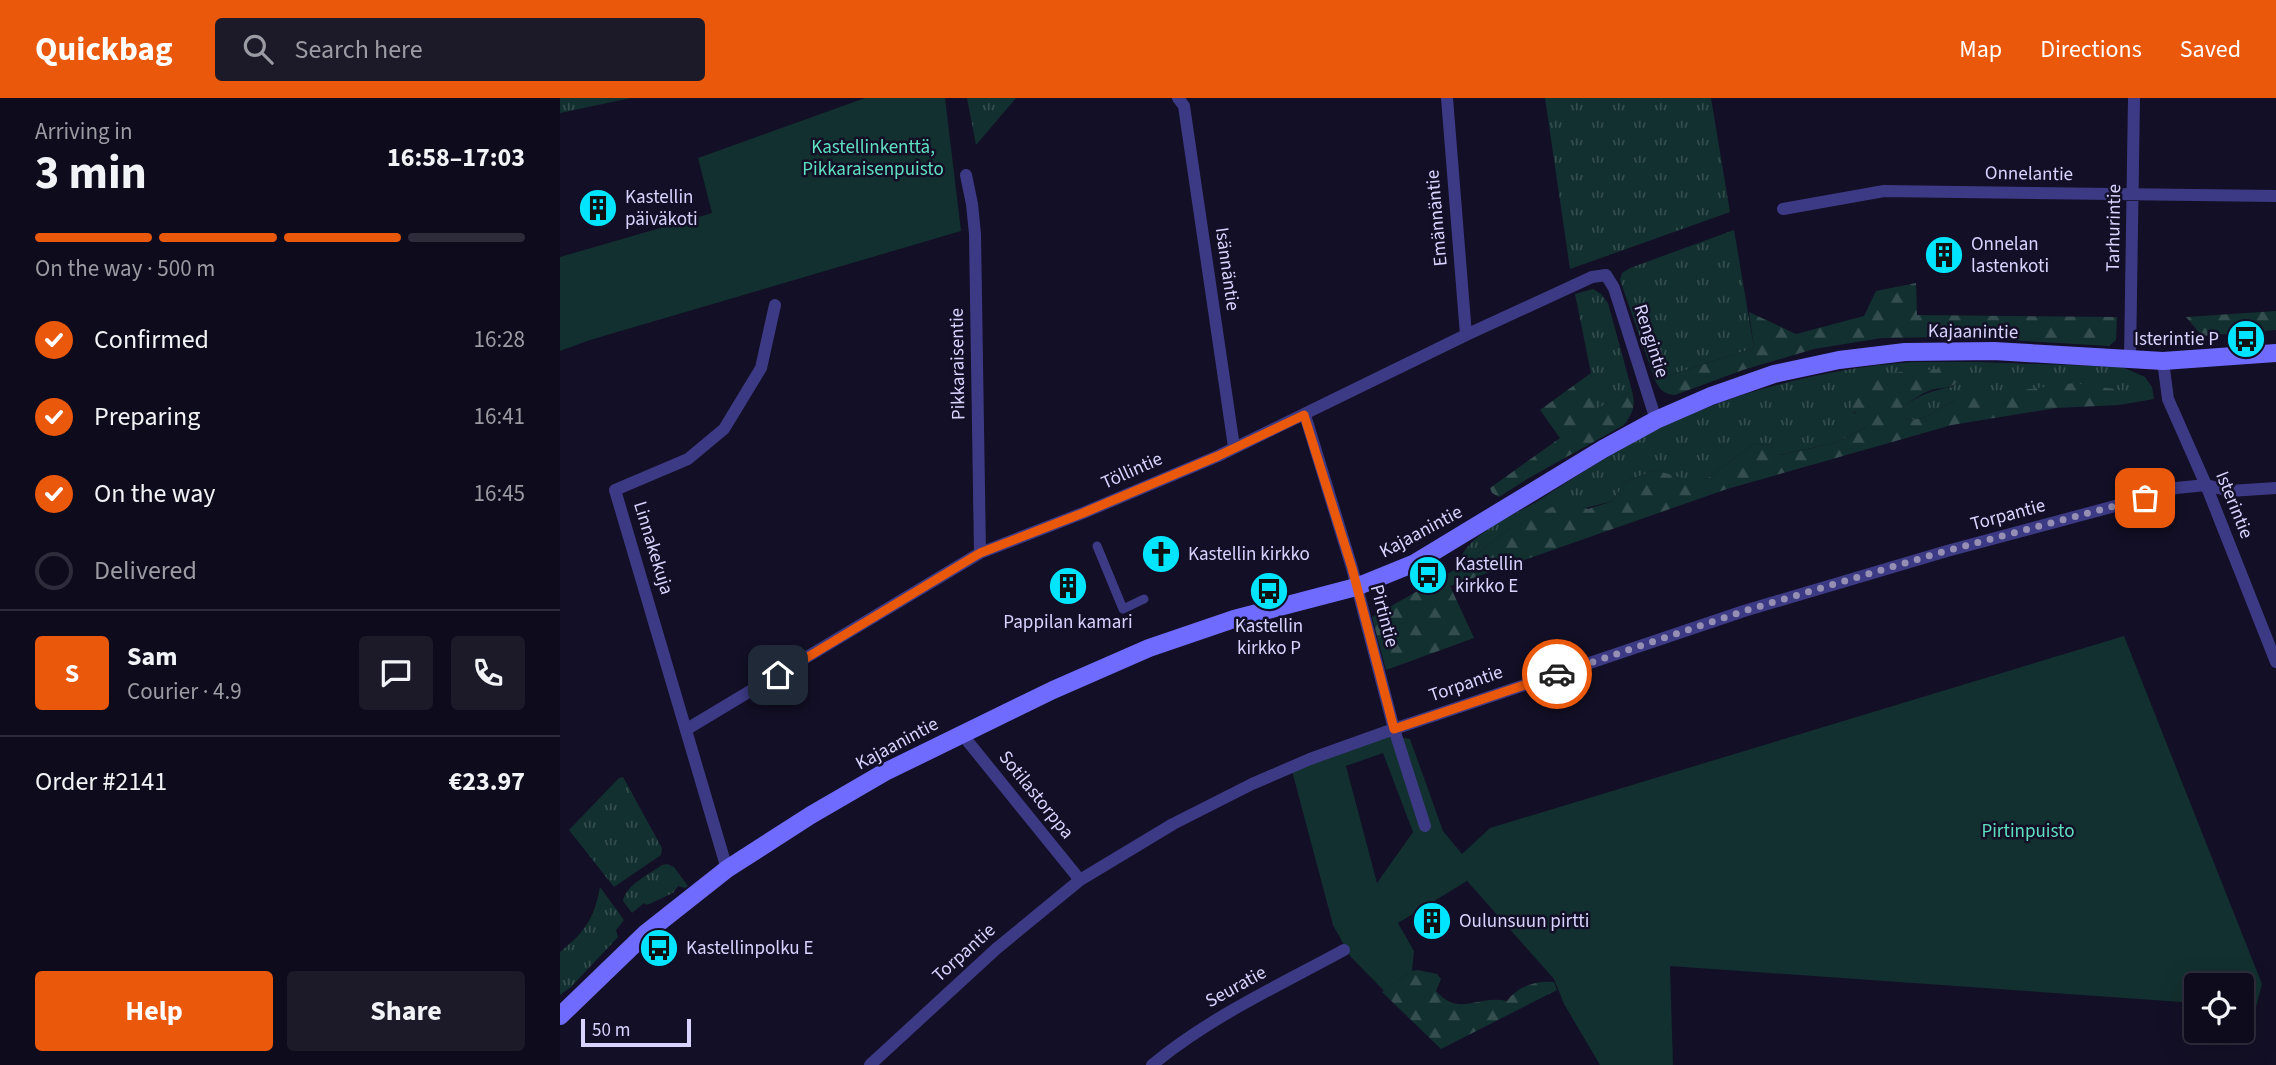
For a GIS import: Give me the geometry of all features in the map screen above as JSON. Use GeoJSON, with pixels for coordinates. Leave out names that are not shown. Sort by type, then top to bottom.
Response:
{"type":"FeatureCollection","features":[{"type":"Feature","properties":{"kind":"main road","name":"Kajaanintie"},"geometry":{"type":"LineString","coordinates":[[560,1014],[646,933],[727,869],[875,778],[961,733],[1149,648],[1234,619],[1356,587],[1424,558],[1603,449],[1711,396],[1762,379],[1839,360],[1905,352],[1981,351],[2163,360],[2276,353]]}},
{"type":"Feature","properties":{"kind":"street","name":"Isännäntie"},"geometry":{"type":"LineString","coordinates":[[1178,98],[1184,106],[1234,447]]}},
{"type":"Feature","properties":{"kind":"street","name":"Emännäntie"},"geometry":{"type":"LineString","coordinates":[[1447,98],[1466,335]]}},
{"type":"Feature","properties":{"kind":"street","name":"Tarhurintie"},"geometry":{"type":"LineString","coordinates":[[2130,359],[2134,98]]}},
{"type":"Feature","properties":{"kind":"street","name":"Pikkaraisentie"},"geometry":{"type":"LineString","coordinates":[[965,175],[975,234],[980,553]]}},
{"type":"Feature","properties":{"kind":"street","name":"Onnelantie"},"geometry":{"type":"LineString","coordinates":[[1783,209],[1884,191],[2276,196]]}},
{"type":"Feature","properties":{"kind":"street","name":"Töllintie"},"geometry":{"type":"LineString","coordinates":[[687,729],[980,553],[1083,513],[1234,447],[1466,335],[1581,282],[1606,275]]}},
{"type":"Feature","properties":{"kind":"street","name":"Rengintie"},"geometry":{"type":"LineString","coordinates":[[1606,275],[1614,288],[1656,421]]}},
{"type":"Feature","properties":{"kind":"street","name":"Linnakekuja"},"geometry":{"type":"LineString","coordinates":[[727,869],[615,489],[688,459],[724,429],[761,368],[775,305]]}},
{"type":"Feature","properties":{"kind":"street","name":"Isterintie"},"geometry":{"type":"LineString","coordinates":[[2163,360],[2168,400],[2206,485],[2276,662]]}},
{"type":"Feature","properties":{"kind":"street","name":"Pirtintie"},"geometry":{"type":"LineString","coordinates":[[1304,415],[1356,587],[1394,729],[1425,826]]}},
{"type":"Feature","properties":{"kind":"street","name":"Torpantie"},"geometry":{"type":"LineString","coordinates":[[870,1065],[996,949],[1080,880],[1181,819],[1252,784],[1310,760],[1744,611],[1947,551],[2176,488],[2206,485],[2230,491],[2276,488]]}},
{"type":"Feature","properties":{"kind":"street"},"geometry":{"type":"LineString","coordinates":[[1097,546],[1123,609],[1144,599]]}},
{"type":"Feature","properties":{"kind":"street","name":"Sotilastorppa"},"geometry":{"type":"LineString","coordinates":[[961,733],[1080,880]]}},
{"type":"Feature","properties":{"kind":"street","name":"Seuratie"},"geometry":{"type":"LineString","coordinates":[[1152,1065],[1177,1044],[1230,1012],[1344,950]]}},
{"type":"Feature","properties":{"kind":"green space"},"geometry":{"type":"Polygon","coordinates":[[[560,98],[631,98],[560,113],[560,98]]]}},
{"type":"Feature","properties":{"kind":"green space","name":"Kastellinkenttä, Pikkaraisenpuisto"},"geometry":{"type":"Polygon","coordinates":[[[865,98],[945,98],[961,231],[560,351],[560,257],[712,213],[698,158],[865,98]]]}},
{"type":"Feature","properties":{"kind":"green space"},"geometry":{"type":"Polygon","coordinates":[[[967,98],[1016,98],[976,145],[967,98]]]}},
{"type":"Feature","properties":{"kind":"green space"},"geometry":{"type":"Polygon","coordinates":[[[1545,98],[1711,98],[1730,212],[1570,269],[1545,98]]]}},
{"type":"Feature","properties":{"kind":"green space"},"geometry":{"type":"Polygon","coordinates":[[[1734,230],[1754,348],[1655,380],[1620,280],[1622,273],[1734,230]]]}},
{"type":"Feature","properties":{"kind":"green space"},"geometry":{"type":"Polygon","coordinates":[[[1916,283],[1917,315],[2117,317],[2116,340],[2109,346],[1959,337],[1882,338],[1814,349],[1743,370],[1675,395],[1663,391],[1655,380],[1754,348],[1749,312],[1796,334],[1864,316],[1876,291],[1916,283]]]}},
{"type":"Feature","properties":{"kind":"green space"},"geometry":{"type":"Polygon","coordinates":[[[1593,289],[1608,303],[1632,391],[1595,410],[1591,373],[1575,294],[1593,289]]]}},
{"type":"Feature","properties":{"kind":"green space"},"geometry":{"type":"Polygon","coordinates":[[[2276,311],[2276,330],[2202,336],[2186,317],[2276,311]]]}},
{"type":"Feature","properties":{"kind":"green space"},"geometry":{"type":"Polygon","coordinates":[[[1912,362],[2122,367],[2145,377],[2152,387],[2154,399],[2119,405],[2113,389],[1957,399],[1924,418],[1908,420],[1902,416],[1902,408],[1914,400],[1952,387],[1957,382],[1853,412],[1860,417],[1865,428],[1835,443],[1779,455],[1770,446],[1755,443],[1708,478],[1689,481],[1655,470],[1625,482],[1613,501],[1513,526],[1463,565],[1460,559],[1482,533],[1618,451],[1677,420],[1775,385],[1843,370],[1912,362]]]}},
{"type":"Feature","properties":{"kind":"green space"},"geometry":{"type":"Polygon","coordinates":[[[1939,369],[1952,373],[1957,382],[1920,395],[1902,408],[1902,416],[1908,420],[1924,418],[1957,399],[2074,383],[2114,389],[2119,405],[2056,408],[1952,425],[1727,489],[1450,586],[1474,638],[1386,670],[1372,617],[1463,565],[1513,526],[1565,501],[1588,509],[1613,501],[1625,482],[1655,470],[1689,480],[1708,478],[1755,443],[1770,446],[1780,455],[1835,443],[1865,428],[1851,404],[1855,393],[1863,384],[1887,374],[1939,369]]]}},
{"type":"Feature","properties":{"kind":"green space"},"geometry":{"type":"Polygon","coordinates":[[[1591,373],[1596,409],[1632,391],[1633,409],[1624,425],[1499,497],[1492,493],[1490,488],[1560,438],[1540,410],[1591,373]]]}},
{"type":"Feature","properties":{"kind":"green space","name":"Pirtinpuisto"},"geometry":{"type":"Polygon","coordinates":[[[2124,636],[2262,984],[2256,1007],[2254,973],[2184,973],[2184,1002],[1670,966],[1673,1065],[1600,1065],[1564,1004],[1554,979],[1467,881],[1398,923],[1414,951],[1412,971],[1384,991],[1350,956],[1333,925],[1292,771],[1387,735],[1410,739],[1443,831],[1462,854],[1490,828],[2124,636]],[[1383,753],[1346,766],[1377,883],[1413,832],[1383,753]]]}},
{"type":"Feature","properties":{"kind":"green space"},"geometry":{"type":"Polygon","coordinates":[[[623,777],[662,848],[661,855],[614,887],[569,830],[623,777]]]}},
{"type":"Feature","properties":{"kind":"green space"},"geometry":{"type":"Polygon","coordinates":[[[667,864],[674,867],[688,886],[678,886],[673,893],[647,905],[644,903],[632,913],[623,901],[625,895],[645,876],[667,864]]]}},
{"type":"Feature","properties":{"kind":"green space"},"geometry":{"type":"Polygon","coordinates":[[[600,887],[624,920],[616,930],[618,937],[571,987],[560,995],[560,952],[587,924],[595,908],[600,887]]]}},
{"type":"Feature","properties":{"kind":"green space"},"geometry":{"type":"Polygon","coordinates":[[[1412,971],[1437,974],[1441,979],[1436,991],[1453,1003],[1507,1001],[1522,988],[1540,982],[1554,982],[1557,990],[1441,1049],[1382,992],[1412,971]]]}},
{"type":"Feature","properties":{"kind":"way so far"},"geometry":{"type":"LineString","coordinates":[[1557,674],[1744,611],[1942,552],[2145,498]]}},
{"type":"Feature","properties":{"kind":"place","name":"Kastellin päiväkoti"},"geometry":{"type":"Point","coordinates":[598,208]}},
{"type":"Feature","properties":{"kind":"place","name":"Onnelan lastenkoti"},"geometry":{"type":"Point","coordinates":[1944,255]}},
{"type":"Feature","properties":{"kind":"place","name":"Isterintie P"},"geometry":{"type":"Point","coordinates":[2246,339]}},
{"type":"Feature","properties":{"kind":"place","name":"Kastellin kirkko"},"geometry":{"type":"Point","coordinates":[1161,554]}},
{"type":"Feature","properties":{"kind":"place","name":"Kastellin kirkko E"},"geometry":{"type":"Point","coordinates":[1428,575]}},
{"type":"Feature","properties":{"kind":"place","name":"Pappilan kamari"},"geometry":{"type":"Point","coordinates":[1068,586]}},
{"type":"Feature","properties":{"kind":"place","name":"Kastellin kirkko P"},"geometry":{"type":"Point","coordinates":[1269,591]}},
{"type":"Feature","properties":{"kind":"place","name":"Oulunsuun pirtti"},"geometry":{"type":"Point","coordinates":[1432,921]}},
{"type":"Feature","properties":{"kind":"place","name":"Kastellinpolku E"},"geometry":{"type":"Point","coordinates":[659,948]}},
{"type":"Feature","properties":{"kind":"route"},"geometry":{"type":"LineString","coordinates":[[778,675],[980,553],[1218,456],[1304,415],[1352,568],[1394,729],[1557,674]]}}]}
